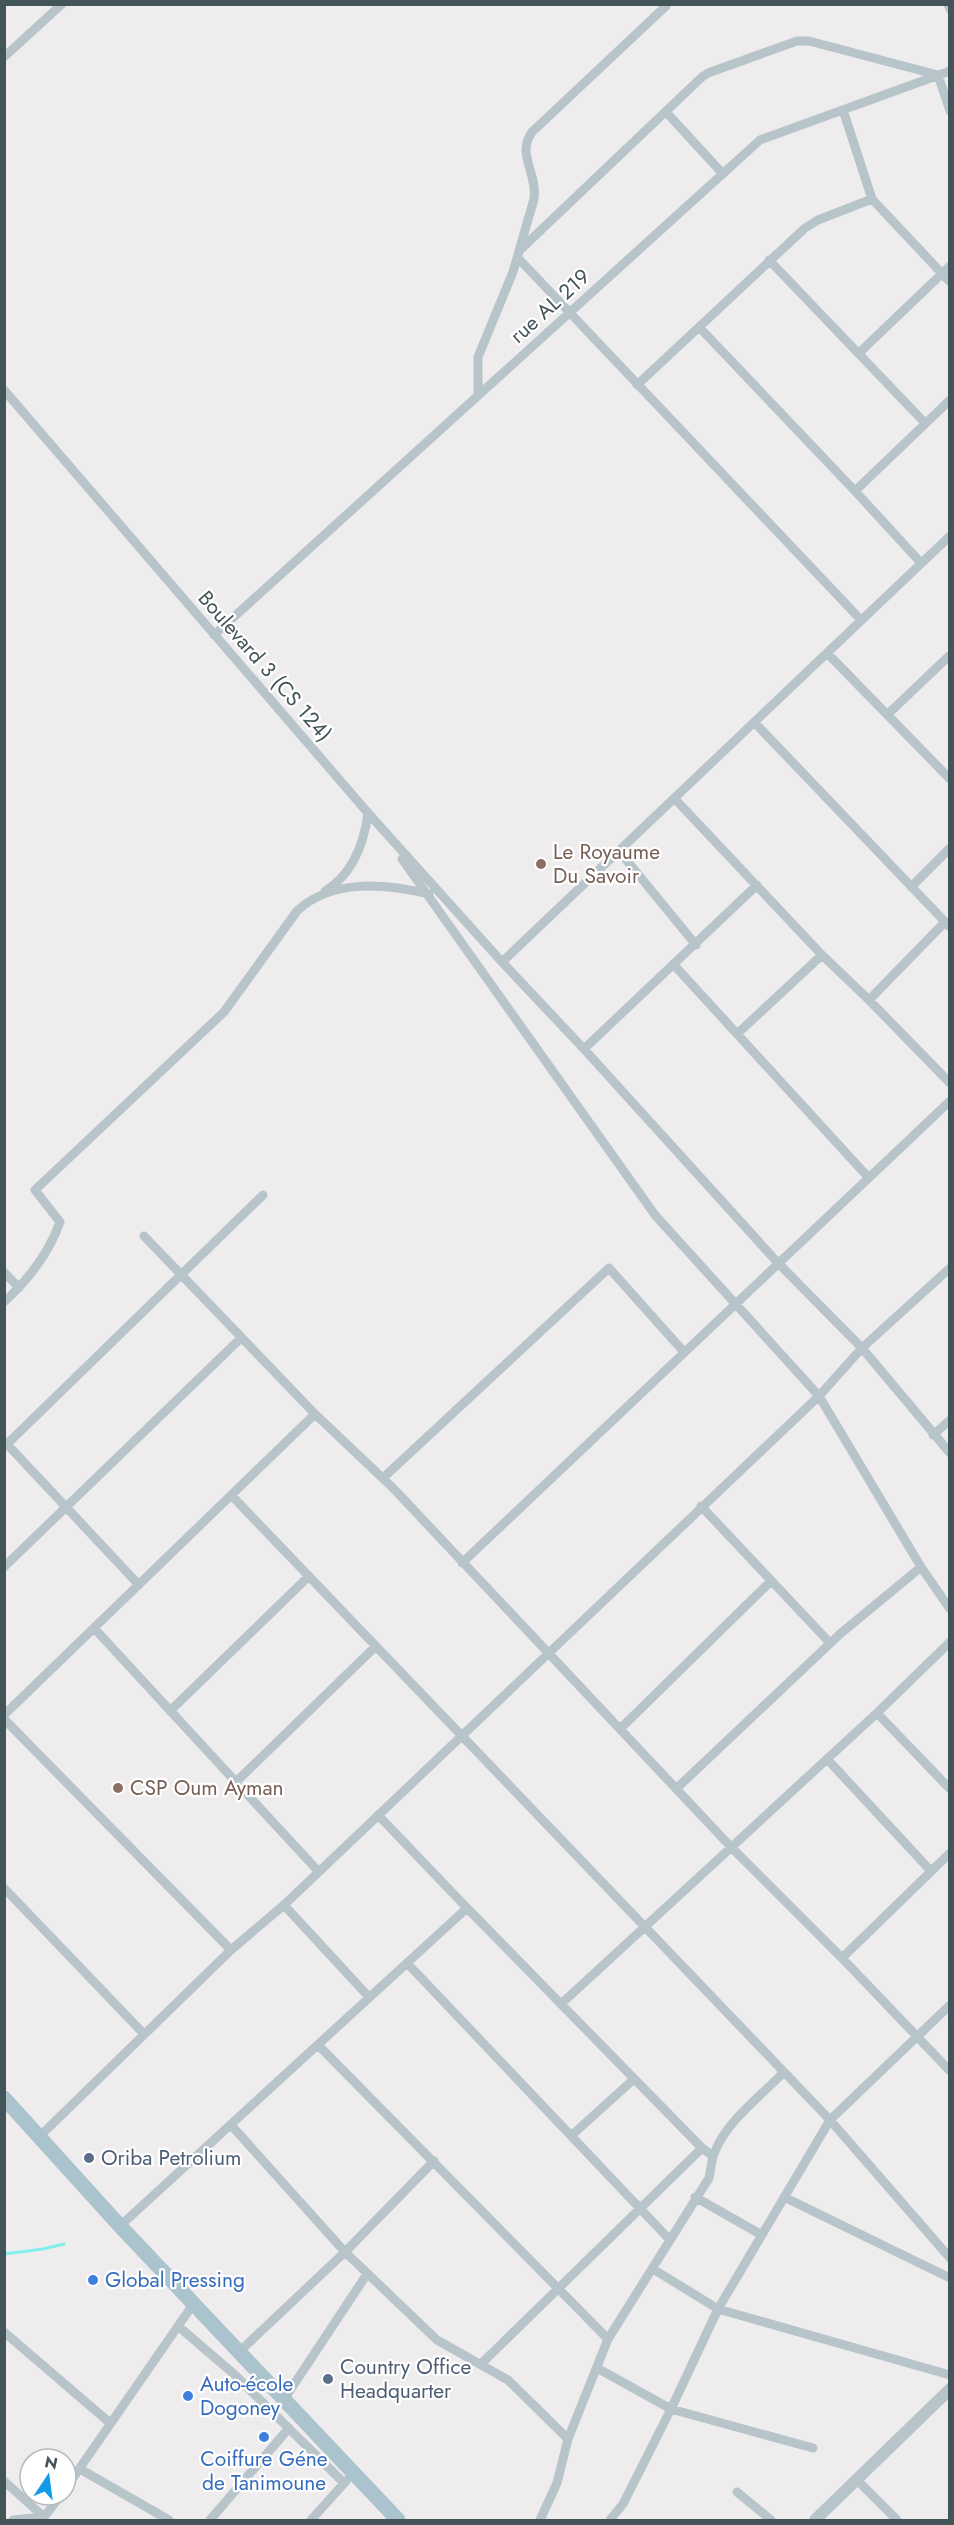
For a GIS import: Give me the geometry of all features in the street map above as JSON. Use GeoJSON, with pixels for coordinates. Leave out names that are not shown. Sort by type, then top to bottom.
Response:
{"type":"FeatureCollection","features":[{"type":"Feature","properties":{"kind":"main road"},"geometry":{"type":"LineString","coordinates":[[4,2098],[70,2172],[239,2352],[349,2479],[398,2520]]}},
{"type":"Feature","properties":{"kind":"street"},"geometry":{"type":"LineString","coordinates":[[4,57],[62,4]]}},
{"type":"Feature","properties":{"kind":"street"},"geometry":{"type":"LineString","coordinates":[[948,4],[950,9]]}},
{"type":"Feature","properties":{"kind":"street"},"geometry":{"type":"LineString","coordinates":[[478,395],[477,357],[519,254],[536,190],[524,148],[529,135],[666,6]]}},
{"type":"Feature","properties":{"kind":"street"},"geometry":{"type":"LineString","coordinates":[[519,254],[708,73],[804,40],[938,75],[950,111]]}},
{"type":"Feature","properties":{"kind":"street","name":"rue AL 219"},"geometry":{"type":"LineString","coordinates":[[214,634],[760,140],[950,71]]}},
{"type":"Feature","properties":{"kind":"street"},"geometry":{"type":"LineString","coordinates":[[843,110],[872,199],[950,282]]}},
{"type":"Feature","properties":{"kind":"street"},"geometry":{"type":"LineString","coordinates":[[666,111],[723,174]]}},
{"type":"Feature","properties":{"kind":"street"},"geometry":{"type":"LineString","coordinates":[[637,385],[769,260],[811,224],[872,199]]}},
{"type":"Feature","properties":{"kind":"street"},"geometry":{"type":"LineString","coordinates":[[519,254],[569,313],[861,620]]}},
{"type":"Feature","properties":{"kind":"street"},"geometry":{"type":"LineString","coordinates":[[769,260],[860,352],[925,423]]}},
{"type":"Feature","properties":{"kind":"street"},"geometry":{"type":"LineString","coordinates":[[860,352],[950,266]]}},
{"type":"Feature","properties":{"kind":"street"},"geometry":{"type":"LineString","coordinates":[[699,327],[921,563]]}},
{"type":"Feature","properties":{"kind":"street","name":"Boulevard 3 (CS 124)"},"geometry":{"type":"LineString","coordinates":[[4,390],[381,828],[778,1263],[862,1348],[950,1454]]}},
{"type":"Feature","properties":{"kind":"street"},"geometry":{"type":"LineString","coordinates":[[855,491],[950,400]]}},
{"type":"Feature","properties":{"kind":"street"},"geometry":{"type":"LineString","coordinates":[[501,962],[950,536]]}},
{"type":"Feature","properties":{"kind":"street"},"geometry":{"type":"LineString","coordinates":[[827,653],[950,779]]}},
{"type":"Feature","properties":{"kind":"street"},"geometry":{"type":"LineString","coordinates":[[888,714],[948,659]]}},
{"type":"Feature","properties":{"kind":"street"},"geometry":{"type":"LineString","coordinates":[[754,722],[947,925],[869,1000]]}},
{"type":"Feature","properties":{"kind":"street"},"geometry":{"type":"LineString","coordinates":[[674,798],[822,955],[950,1083]]}},
{"type":"Feature","properties":{"kind":"street"},"geometry":{"type":"LineString","coordinates":[[318,896],[345,874],[357,855],[365,835],[368,813]]}},
{"type":"Feature","properties":{"kind":"street"},"geometry":{"type":"LineString","coordinates":[[381,828],[655,1215],[819,1396],[921,1567],[950,1609]]}},
{"type":"Feature","properties":{"kind":"street"},"geometry":{"type":"LineString","coordinates":[[911,887],[950,848]]}},
{"type":"Feature","properties":{"kind":"street"},"geometry":{"type":"LineString","coordinates":[[619,850],[696,945]]}},
{"type":"Feature","properties":{"kind":"street"},"geometry":{"type":"LineString","coordinates":[[4,1302],[19,1288],[53,1244],[60,1222],[35,1190],[224,1012],[297,911],[308,900],[349,887],[369,885],[389,886],[444,897]]}},
{"type":"Feature","properties":{"kind":"street"},"geometry":{"type":"LineString","coordinates":[[584,1049],[757,885]]}},
{"type":"Feature","properties":{"kind":"street"},"geometry":{"type":"LineString","coordinates":[[737,1034],[822,955]]}},
{"type":"Feature","properties":{"kind":"street"},"geometry":{"type":"LineString","coordinates":[[675,965],[868,1177]]}},
{"type":"Feature","properties":{"kind":"street"},"geometry":{"type":"LineString","coordinates":[[462,1563],[734,1303],[950,1101]]}},
{"type":"Feature","properties":{"kind":"street"},"geometry":{"type":"LineString","coordinates":[[139,1585],[6,1444],[263,1195]]}},
{"type":"Feature","properties":{"kind":"street"},"geometry":{"type":"LineString","coordinates":[[144,1236],[315,1414],[383,1478],[731,1847],[950,2071]]}},
{"type":"Feature","properties":{"kind":"street"},"geometry":{"type":"LineString","coordinates":[[383,1478],[609,1268],[684,1352]]}},
{"type":"Feature","properties":{"kind":"street"},"geometry":{"type":"LineString","coordinates":[[40,2136],[231,1950],[284,1905],[819,1396],[862,1348],[950,1268]]}},
{"type":"Feature","properties":{"kind":"street"},"geometry":{"type":"LineString","coordinates":[[4,1272],[19,1288]]}},
{"type":"Feature","properties":{"kind":"street"},"geometry":{"type":"LineString","coordinates":[[4,1567],[241,1338]]}},
{"type":"Feature","properties":{"kind":"street"},"geometry":{"type":"LineString","coordinates":[[231,1950],[4,1717],[315,1414]]}},
{"type":"Feature","properties":{"kind":"street"},"geometry":{"type":"LineString","coordinates":[[933,1435],[950,1420]]}},
{"type":"Feature","properties":{"kind":"street"},"geometry":{"type":"LineString","coordinates":[[231,1495],[830,2120],[950,2258]]}},
{"type":"Feature","properties":{"kind":"street"},"geometry":{"type":"LineString","coordinates":[[701,1506],[831,1643]]}},
{"type":"Feature","properties":{"kind":"street"},"geometry":{"type":"LineString","coordinates":[[677,1788],[831,1643],[921,1567]]}},
{"type":"Feature","properties":{"kind":"street"},"geometry":{"type":"LineString","coordinates":[[170,1711],[309,1576]]}},
{"type":"Feature","properties":{"kind":"street"},"geometry":{"type":"LineString","coordinates":[[620,1729],[771,1581]]}},
{"type":"Feature","properties":{"kind":"street"},"geometry":{"type":"LineString","coordinates":[[94,1628],[318,1871]]}},
{"type":"Feature","properties":{"kind":"street"},"geometry":{"type":"LineString","coordinates":[[561,2004],[877,1713],[950,1642]]}},
{"type":"Feature","properties":{"kind":"street"},"geometry":{"type":"LineString","coordinates":[[236,1782],[376,1646]]}},
{"type":"Feature","properties":{"kind":"street"},"geometry":{"type":"LineString","coordinates":[[877,1713],[950,1789]]}},
{"type":"Feature","properties":{"kind":"street"},"geometry":{"type":"LineString","coordinates":[[827,1759],[931,1871]]}},
{"type":"Feature","properties":{"kind":"street"},"geometry":{"type":"LineString","coordinates":[[378,1815],[634,2079],[702,2148],[713,2156]]}},
{"type":"Feature","properties":{"kind":"street"},"geometry":{"type":"LineString","coordinates":[[842,1958],[950,1853]]}},
{"type":"Feature","properties":{"kind":"street"},"geometry":{"type":"LineString","coordinates":[[4,1888],[144,2034]]}},
{"type":"Feature","properties":{"kind":"street"},"geometry":{"type":"LineString","coordinates":[[284,1905],[368,1996]]}},
{"type":"Feature","properties":{"kind":"street"},"geometry":{"type":"LineString","coordinates":[[120,2226],[318,2045],[368,1996],[467,1908]]}},
{"type":"Feature","properties":{"kind":"street"},"geometry":{"type":"LineString","coordinates":[[407,1963],[669,2239]]}},
{"type":"Feature","properties":{"kind":"street"},"geometry":{"type":"LineString","coordinates":[[610,2520],[623,2504],[718,2309],[760,2234],[830,2120],[950,2005]]}},
{"type":"Feature","properties":{"kind":"street"},"geometry":{"type":"LineString","coordinates":[[318,2045],[435,2161],[608,2339]]}},
{"type":"Feature","properties":{"kind":"street"},"geometry":{"type":"LineString","coordinates":[[540,2520],[557,2483],[568,2439],[608,2339],[709,2178],[713,2156],[721,2138],[784,2072]]}},
{"type":"Feature","properties":{"kind":"street"},"geometry":{"type":"LineString","coordinates":[[572,2135],[634,2079]]}},
{"type":"Feature","properties":{"kind":"street"},"geometry":{"type":"LineString","coordinates":[[231,2125],[345,2252],[436,2340],[508,2380],[568,2439]]}},
{"type":"Feature","properties":{"kind":"street"},"geometry":{"type":"LineString","coordinates":[[481,2364],[702,2148]]}},
{"type":"Feature","properties":{"kind":"street"},"geometry":{"type":"LineString","coordinates":[[239,2352],[345,2252],[435,2161]]}},
{"type":"Feature","properties":{"kind":"street"},"geometry":{"type":"LineString","coordinates":[[695,2197],[760,2234]]}},
{"type":"Feature","properties":{"kind":"street"},"geometry":{"type":"LineString","coordinates":[[784,2197],[950,2278]]}},
{"type":"Feature","properties":{"kind":"street"},"geometry":{"type":"LineString","coordinates":[[653,2269],[718,2309],[950,2375]]}},
{"type":"Feature","properties":{"kind":"street"},"geometry":{"type":"LineString","coordinates":[[284,2402],[367,2274]]}},
{"type":"Feature","properties":{"kind":"street"},"geometry":{"type":"LineString","coordinates":[[78,2472],[194,2303]]}},
{"type":"Feature","properties":{"kind":"street"},"geometry":{"type":"LineString","coordinates":[[178,2326],[236,2375],[289,2428],[349,2479],[311,2520]]}},
{"type":"Feature","properties":{"kind":"street"},"geometry":{"type":"LineString","coordinates":[[4,2332],[110,2423]]}},
{"type":"Feature","properties":{"kind":"street"},"geometry":{"type":"LineString","coordinates":[[597,2367],[671,2409],[813,2448]]}},
{"type":"Feature","properties":{"kind":"street"},"geometry":{"type":"LineString","coordinates":[[815,2520],[948,2394]]}},
{"type":"Feature","properties":{"kind":"street"},"geometry":{"type":"LineString","coordinates":[[210,2520],[289,2428]]}},
{"type":"Feature","properties":{"kind":"street"},"geometry":{"type":"LineString","coordinates":[[80,2469],[169,2520]]}},
{"type":"Feature","properties":{"kind":"street"},"geometry":{"type":"LineString","coordinates":[[857,2480],[897,2520]]}},
{"type":"Feature","properties":{"kind":"street"},"geometry":{"type":"LineString","coordinates":[[4,2481],[44,2517]]}},
{"type":"Feature","properties":{"kind":"street"},"geometry":{"type":"LineString","coordinates":[[737,2492],[771,2520]]}},
{"type":"Feature","properties":{"kind":"street"},"geometry":{"type":"LineString","coordinates":[[14,2520],[44,2517],[52,2507]]}},
{"type":"Feature","properties":{"kind":"waterway"},"geometry":{"type":"LineString","coordinates":[[4,2254],[64,2244]]}},
{"type":"Feature","properties":{"kind":"place","name":"Le Royaume Du Savoir"},"geometry":{"type":"Point","coordinates":[541,864]}},
{"type":"Feature","properties":{"kind":"place","name":"CSP Oum Ayman"},"geometry":{"type":"Point","coordinates":[118,1788]}},
{"type":"Feature","properties":{"kind":"place","name":"Oriba Petrolium"},"geometry":{"type":"Point","coordinates":[89,2158]}},
{"type":"Feature","properties":{"kind":"place","name":"Global Pressing"},"geometry":{"type":"Point","coordinates":[93,2280]}},
{"type":"Feature","properties":{"kind":"place","name":"Country Office Headquarter"},"geometry":{"type":"Point","coordinates":[328,2379]}},
{"type":"Feature","properties":{"kind":"place","name":"Auto-école Dogoney"},"geometry":{"type":"Point","coordinates":[188,2396]}},
{"type":"Feature","properties":{"kind":"place","name":"Coiffure Géne de Tanimoune"},"geometry":{"type":"Point","coordinates":[264,2437]}}]}
